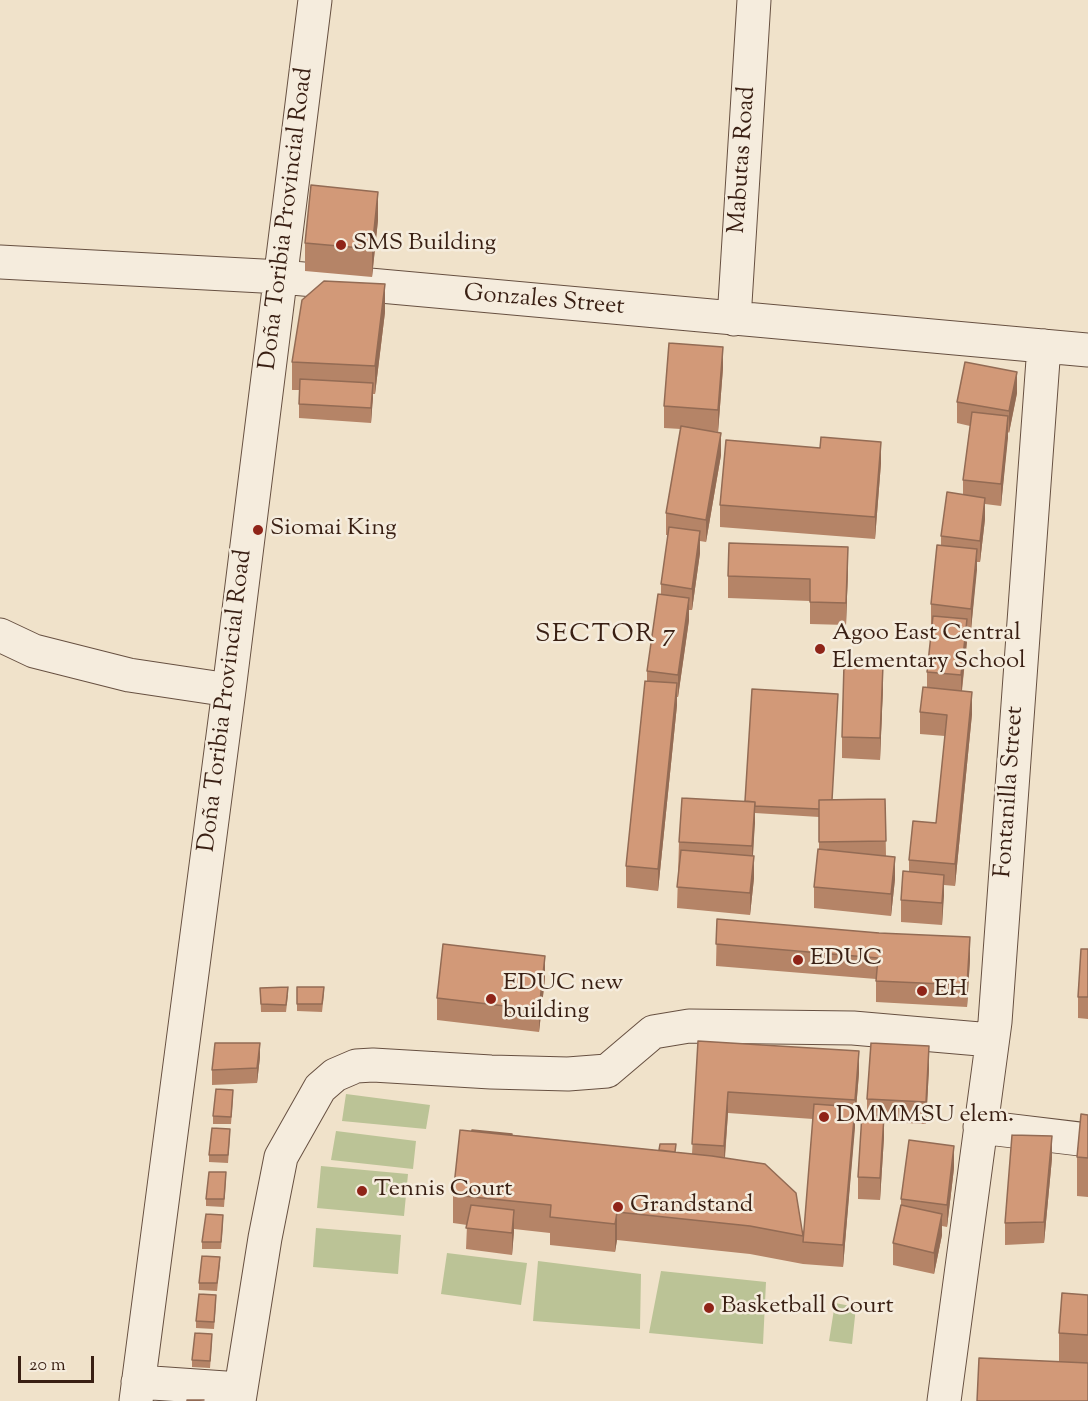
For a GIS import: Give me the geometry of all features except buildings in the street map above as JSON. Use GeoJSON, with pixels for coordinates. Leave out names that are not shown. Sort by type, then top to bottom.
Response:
{"type":"FeatureCollection","features":[{"type":"Feature","properties":{"kind":"street","name":"Doña Toribia Provincial Road"},"geometry":{"type":"LineString","coordinates":[[137,1392],[229,690],[315,0]]}},
{"type":"Feature","properties":{"kind":"street","name":"Mabutas Road"},"geometry":{"type":"LineString","coordinates":[[734,319],[754,0]]}},
{"type":"Feature","properties":{"kind":"street","name":"Gonzales Street"},"geometry":{"type":"LineString","coordinates":[[0,262],[281,278],[1088,350]]}},
{"type":"Feature","properties":{"kind":"street","name":"Fontanilla Street"},"geometry":{"type":"LineString","coordinates":[[944,1401],[993,1031],[1044,346]]}},
{"type":"Feature","properties":{"kind":"street"},"geometry":{"type":"LineString","coordinates":[[0,634],[34,651],[129,675],[229,690]]}},
{"type":"Feature","properties":{"kind":"street"},"geometry":{"type":"LineString","coordinates":[[137,1392],[239,1395],[281,1157],[320,1088],[335,1075],[356,1066],[568,1074],[607,1071],[653,1032],[688,1026],[993,1031]]}},
{"type":"Feature","properties":{"kind":"street"},"geometry":{"type":"LineString","coordinates":[[980,1127],[1088,1140]]}},
{"type":"Feature","properties":{"kind":"green space"},"geometry":{"type":"Polygon","coordinates":[[[346,1094],[430,1105],[426,1129],[342,1121],[346,1094]]]}},
{"type":"Feature","properties":{"kind":"green space"},"geometry":{"type":"Polygon","coordinates":[[[336,1131],[416,1141],[413,1169],[331,1160],[336,1131]]]}},
{"type":"Feature","properties":{"kind":"green space","name":"Tennis Court"},"geometry":{"type":"Polygon","coordinates":[[[321,1166],[408,1174],[404,1216],[317,1208],[321,1166]]]}},
{"type":"Feature","properties":{"kind":"green space","name":"Tennis Court"},"geometry":{"type":"Polygon","coordinates":[[[316,1228],[401,1235],[398,1274],[313,1267],[316,1228]]]}},
{"type":"Feature","properties":{"kind":"green space"},"geometry":{"type":"Polygon","coordinates":[[[447,1253],[527,1263],[521,1305],[441,1294],[447,1253]]]}},
{"type":"Feature","properties":{"kind":"green space"},"geometry":{"type":"Polygon","coordinates":[[[538,1261],[641,1274],[640,1329],[533,1321],[538,1261]]]}},
{"type":"Feature","properties":{"kind":"green space","name":"Basketball Court"},"geometry":{"type":"Polygon","coordinates":[[[661,1271],[766,1282],[763,1344],[649,1333],[661,1271]]]}},
{"type":"Feature","properties":{"kind":"green space"},"geometry":{"type":"Polygon","coordinates":[[[835,1303],[856,1307],[852,1344],[829,1341],[835,1303]]]}},
{"type":"Feature","properties":{"kind":"place","name":"SMS Building"},"geometry":{"type":"Point","coordinates":[341,245]}},
{"type":"Feature","properties":{"kind":"place","name":"Siomai King"},"geometry":{"type":"Point","coordinates":[258,530]}},
{"type":"Feature","properties":{"kind":"place","name":"Agoo East Central Elementary School"},"geometry":{"type":"Point","coordinates":[820,649]}},
{"type":"Feature","properties":{"kind":"place","name":"EDUC"},"geometry":{"type":"Point","coordinates":[798,960]}},
{"type":"Feature","properties":{"kind":"place","name":"EH"},"geometry":{"type":"Point","coordinates":[922,991]}},
{"type":"Feature","properties":{"kind":"place","name":"EDUC new building"},"geometry":{"type":"Point","coordinates":[491,999]}},
{"type":"Feature","properties":{"kind":"place","name":"DMMMSU elem."},"geometry":{"type":"Point","coordinates":[824,1117]}},
{"type":"Feature","properties":{"kind":"place","name":"Tennis Court"},"geometry":{"type":"Point","coordinates":[362,1191]}},
{"type":"Feature","properties":{"kind":"place","name":"Grandstand"},"geometry":{"type":"Point","coordinates":[618,1207]}},
{"type":"Feature","properties":{"kind":"place","name":"Basketball Court"},"geometry":{"type":"Point","coordinates":[709,1308]}},
{"type":"Feature","properties":{"kind":"district","name":"SECTOR 7"},"geometry":{"type":"Point","coordinates":[606,637]}}]}
